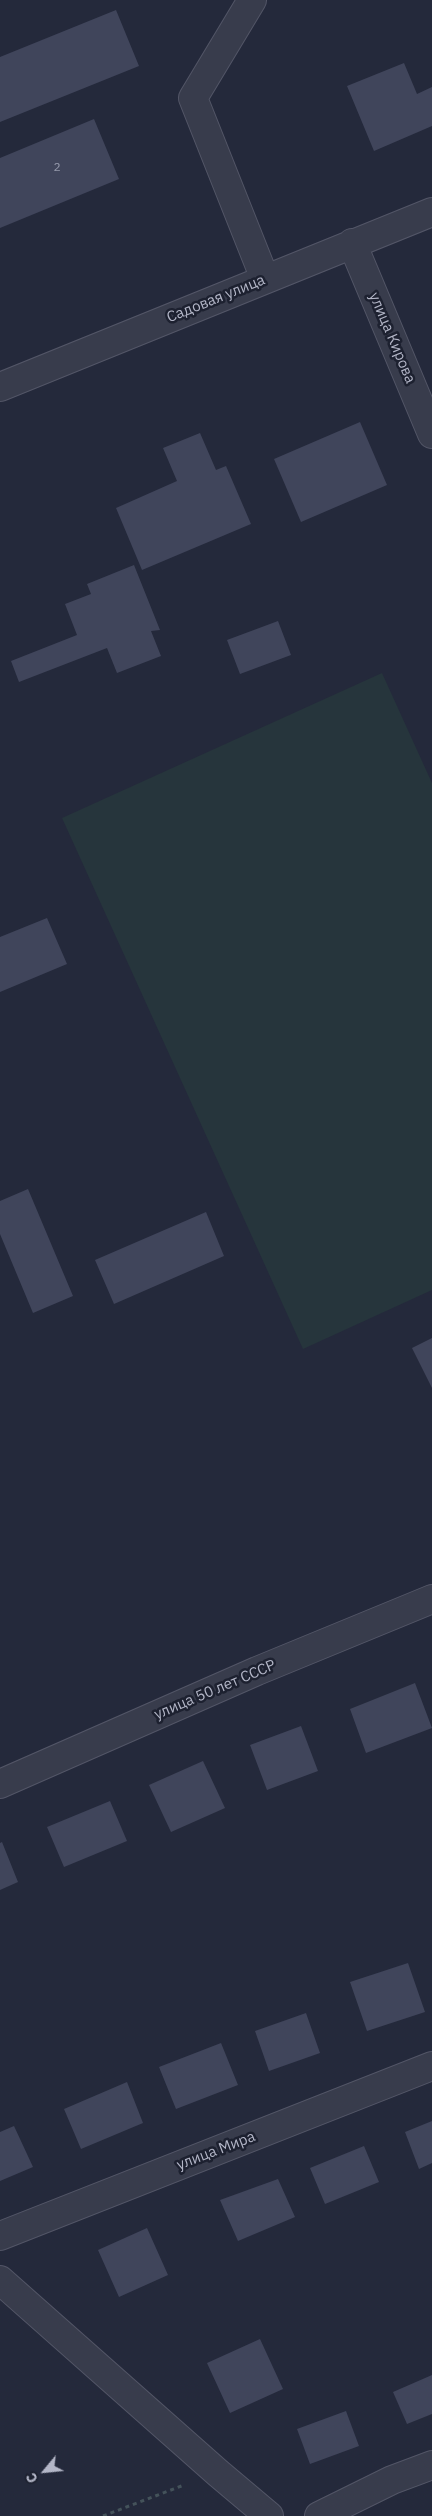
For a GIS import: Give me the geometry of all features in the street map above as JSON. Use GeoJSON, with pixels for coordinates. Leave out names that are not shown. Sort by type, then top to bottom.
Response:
{"type":"FeatureCollection","features":[{"type":"Feature","properties":{"kind":"street"},"geometry":{"type":"LineString","coordinates":[[252,0],[193,98],[265,279]]}},
{"type":"Feature","properties":{"kind":"street","name":"Садовая улица"},"geometry":{"type":"LineString","coordinates":[[0,387],[432,212]]}},
{"type":"Feature","properties":{"kind":"street","name":"улица Кирова"},"geometry":{"type":"LineString","coordinates":[[352,243],[432,434]]}},
{"type":"Feature","properties":{"kind":"street","name":"улица 50 лет СССР"},"geometry":{"type":"LineString","coordinates":[[0,1784],[257,1671],[432,1599]]}},
{"type":"Feature","properties":{"kind":"street","name":"улица Мира"},"geometry":{"type":"LineString","coordinates":[[0,2236],[432,2066]]}},
{"type":"Feature","properties":{"kind":"street"},"geometry":{"type":"LineString","coordinates":[[0,2280],[218,2473],[270,2516]]}},
{"type":"Feature","properties":{"kind":"street"},"geometry":{"type":"LineString","coordinates":[[319,2516],[392,2480],[432,2465]]}},
{"type":"Feature","properties":{"kind":"path"},"geometry":{"type":"LineString","coordinates":[[103,2516],[218,2473]]}},
{"type":"Feature","properties":{"kind":"shaded area"},"geometry":{"type":"Polygon","coordinates":[[[382,673],[432,783],[432,1290],[303,1349],[62,818],[382,673]]]}},
{"type":"Feature","properties":{"kind":"building"},"geometry":{"type":"Polygon","coordinates":[[[116,10],[139,66],[0,122],[0,57],[116,10]]]}},
{"type":"Feature","properties":{"kind":"building"},"geometry":{"type":"Polygon","coordinates":[[[404,63],[417,94],[432,87],[432,126],[374,151],[347,86],[404,63]]]}},
{"type":"Feature","properties":{"kind":"building"},"geometry":{"type":"Polygon","coordinates":[[[94,119],[119,179],[0,228],[0,158],[94,119]]]}},
{"type":"Feature","properties":{"kind":"building"},"geometry":{"type":"Polygon","coordinates":[[[360,422],[387,485],[301,522],[274,459],[360,422]]]}},
{"type":"Feature","properties":{"kind":"building"},"geometry":{"type":"Polygon","coordinates":[[[200,433],[216,470],[226,466],[251,524],[142,570],[116,508],[177,481],[163,448],[200,433]]]}},
{"type":"Feature","properties":{"kind":"building"},"geometry":{"type":"Polygon","coordinates":[[[134,565],[160,630],[151,631],[161,656],[117,673],[107,648],[19,682],[11,661],[77,635],[65,604],[91,594],[87,584],[134,565]]]}},
{"type":"Feature","properties":{"kind":"building"},"geometry":{"type":"Polygon","coordinates":[[[278,621],[291,655],[240,674],[227,640],[278,621]]]}},
{"type":"Feature","properties":{"kind":"building"},"geometry":{"type":"Polygon","coordinates":[[[47,918],[67,964],[0,992],[0,937],[47,918]]]}},
{"type":"Feature","properties":{"kind":"building"},"geometry":{"type":"Polygon","coordinates":[[[28,1189],[73,1296],[33,1313],[0,1234],[0,1201],[28,1189]]]}},
{"type":"Feature","properties":{"kind":"building"},"geometry":{"type":"Polygon","coordinates":[[[206,1212],[224,1256],[114,1304],[95,1260],[206,1212]]]}},
{"type":"Feature","properties":{"kind":"building"},"geometry":{"type":"Polygon","coordinates":[[[432,1338],[432,1388],[412,1348],[432,1338]]]}},
{"type":"Feature","properties":{"kind":"building"},"geometry":{"type":"Polygon","coordinates":[[[415,1683],[432,1728],[366,1753],[350,1709],[415,1683]]]}},
{"type":"Feature","properties":{"kind":"building"},"geometry":{"type":"Polygon","coordinates":[[[301,1726],[318,1771],[267,1790],[250,1745],[301,1726]]]}},
{"type":"Feature","properties":{"kind":"building"},"geometry":{"type":"Polygon","coordinates":[[[203,1761],[225,1808],[171,1832],[149,1785],[203,1761]]]}},
{"type":"Feature","properties":{"kind":"building"},"geometry":{"type":"Polygon","coordinates":[[[110,1801],[127,1841],[64,1867],[47,1827],[110,1801]]]}},
{"type":"Feature","properties":{"kind":"building"},"geometry":{"type":"Polygon","coordinates":[[[2,1842],[18,1882],[0,1890],[0,1843],[2,1842]]]}},
{"type":"Feature","properties":{"kind":"building"},"geometry":{"type":"Polygon","coordinates":[[[408,1963],[425,2012],[367,2031],[350,1982],[408,1963]]]}},
{"type":"Feature","properties":{"kind":"building"},"geometry":{"type":"Polygon","coordinates":[[[306,2013],[320,2053],[269,2071],[255,2031],[306,2013]]]}},
{"type":"Feature","properties":{"kind":"building"},"geometry":{"type":"Polygon","coordinates":[[[221,2043],[238,2085],[176,2109],[159,2067],[221,2043]]]}},
{"type":"Feature","properties":{"kind":"building"},"geometry":{"type":"Polygon","coordinates":[[[127,2082],[143,2123],[81,2149],[64,2109],[127,2082]]]}},
{"type":"Feature","properties":{"kind":"building"},"geometry":{"type":"Polygon","coordinates":[[[432,2121],[432,2163],[419,2169],[405,2132],[432,2121]]]}},
{"type":"Feature","properties":{"kind":"building"},"geometry":{"type":"Polygon","coordinates":[[[14,2126],[33,2167],[0,2181],[0,2132],[14,2126]]]}},
{"type":"Feature","properties":{"kind":"building"},"geometry":{"type":"Polygon","coordinates":[[[364,2146],[379,2182],[325,2204],[310,2168],[364,2146]]]}},
{"type":"Feature","properties":{"kind":"building"},"geometry":{"type":"Polygon","coordinates":[[[278,2179],[295,2217],[238,2241],[220,2200],[278,2179]]]}},
{"type":"Feature","properties":{"kind":"building"},"geometry":{"type":"Polygon","coordinates":[[[147,2228],[168,2275],[119,2297],[98,2250],[147,2228]]]}},
{"type":"Feature","properties":{"kind":"building"},"geometry":{"type":"Polygon","coordinates":[[[260,2339],[283,2389],[230,2413],[207,2363],[260,2339]]]}},
{"type":"Feature","properties":{"kind":"building"},"geometry":{"type":"Polygon","coordinates":[[[432,2375],[432,2414],[407,2424],[393,2392],[432,2375]]]}},
{"type":"Feature","properties":{"kind":"building"},"geometry":{"type":"Polygon","coordinates":[[[346,2411],[359,2446],[310,2464],[297,2429],[346,2411]]]}}]}
